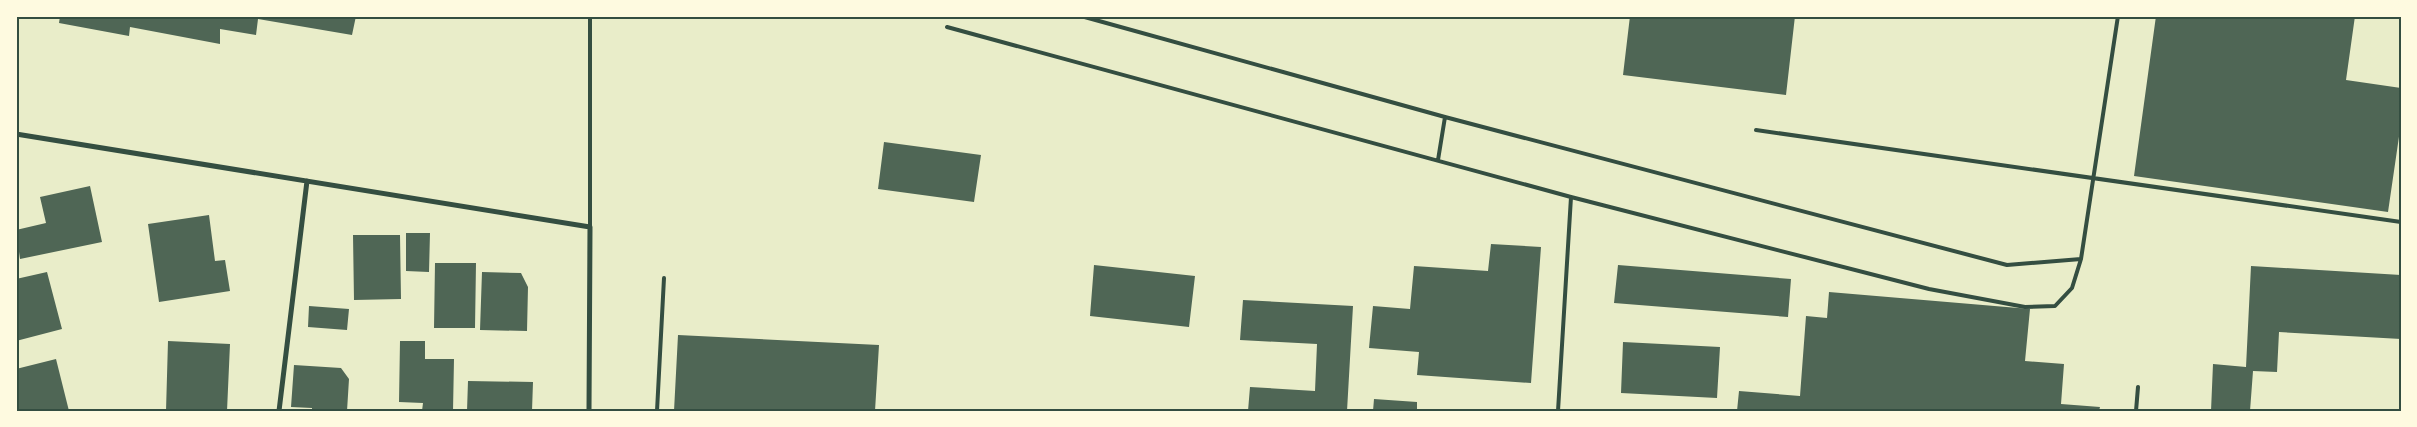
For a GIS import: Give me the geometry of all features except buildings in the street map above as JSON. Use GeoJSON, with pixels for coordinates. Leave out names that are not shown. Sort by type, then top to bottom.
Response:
{"type":"FeatureCollection","features":[{"type":"Feature","properties":{"kind":"street"},"geometry":{"type":"LineString","coordinates":[[16,134],[590,227],[589,411]]}},
{"type":"Feature","properties":{"kind":"street"},"geometry":{"type":"LineString","coordinates":[[279,411],[307,181]]}},
{"type":"Feature","properties":{"kind":"lane"},"geometry":{"type":"LineString","coordinates":[[590,16],[590,227]]}},
{"type":"Feature","properties":{"kind":"lane"},"geometry":{"type":"LineString","coordinates":[[1081,16],[1445,117],[2007,265],[2081,259]]}},
{"type":"Feature","properties":{"kind":"lane"},"geometry":{"type":"LineString","coordinates":[[947,27],[1571,197],[1929,289],[2025,307],[2055,306],[2072,288],[2081,259],[2118,16]]}},
{"type":"Feature","properties":{"kind":"lane"},"geometry":{"type":"LineString","coordinates":[[1438,160],[1445,117]]}},
{"type":"Feature","properties":{"kind":"lane"},"geometry":{"type":"LineString","coordinates":[[1756,130],[2401,222]]}},
{"type":"Feature","properties":{"kind":"lane"},"geometry":{"type":"LineString","coordinates":[[1558,411],[1571,197]]}},
{"type":"Feature","properties":{"kind":"lane"},"geometry":{"type":"LineString","coordinates":[[657,411],[664,278]]}},
{"type":"Feature","properties":{"kind":"lane"},"geometry":{"type":"LineString","coordinates":[[2136,411],[2138,387]]}}]}
